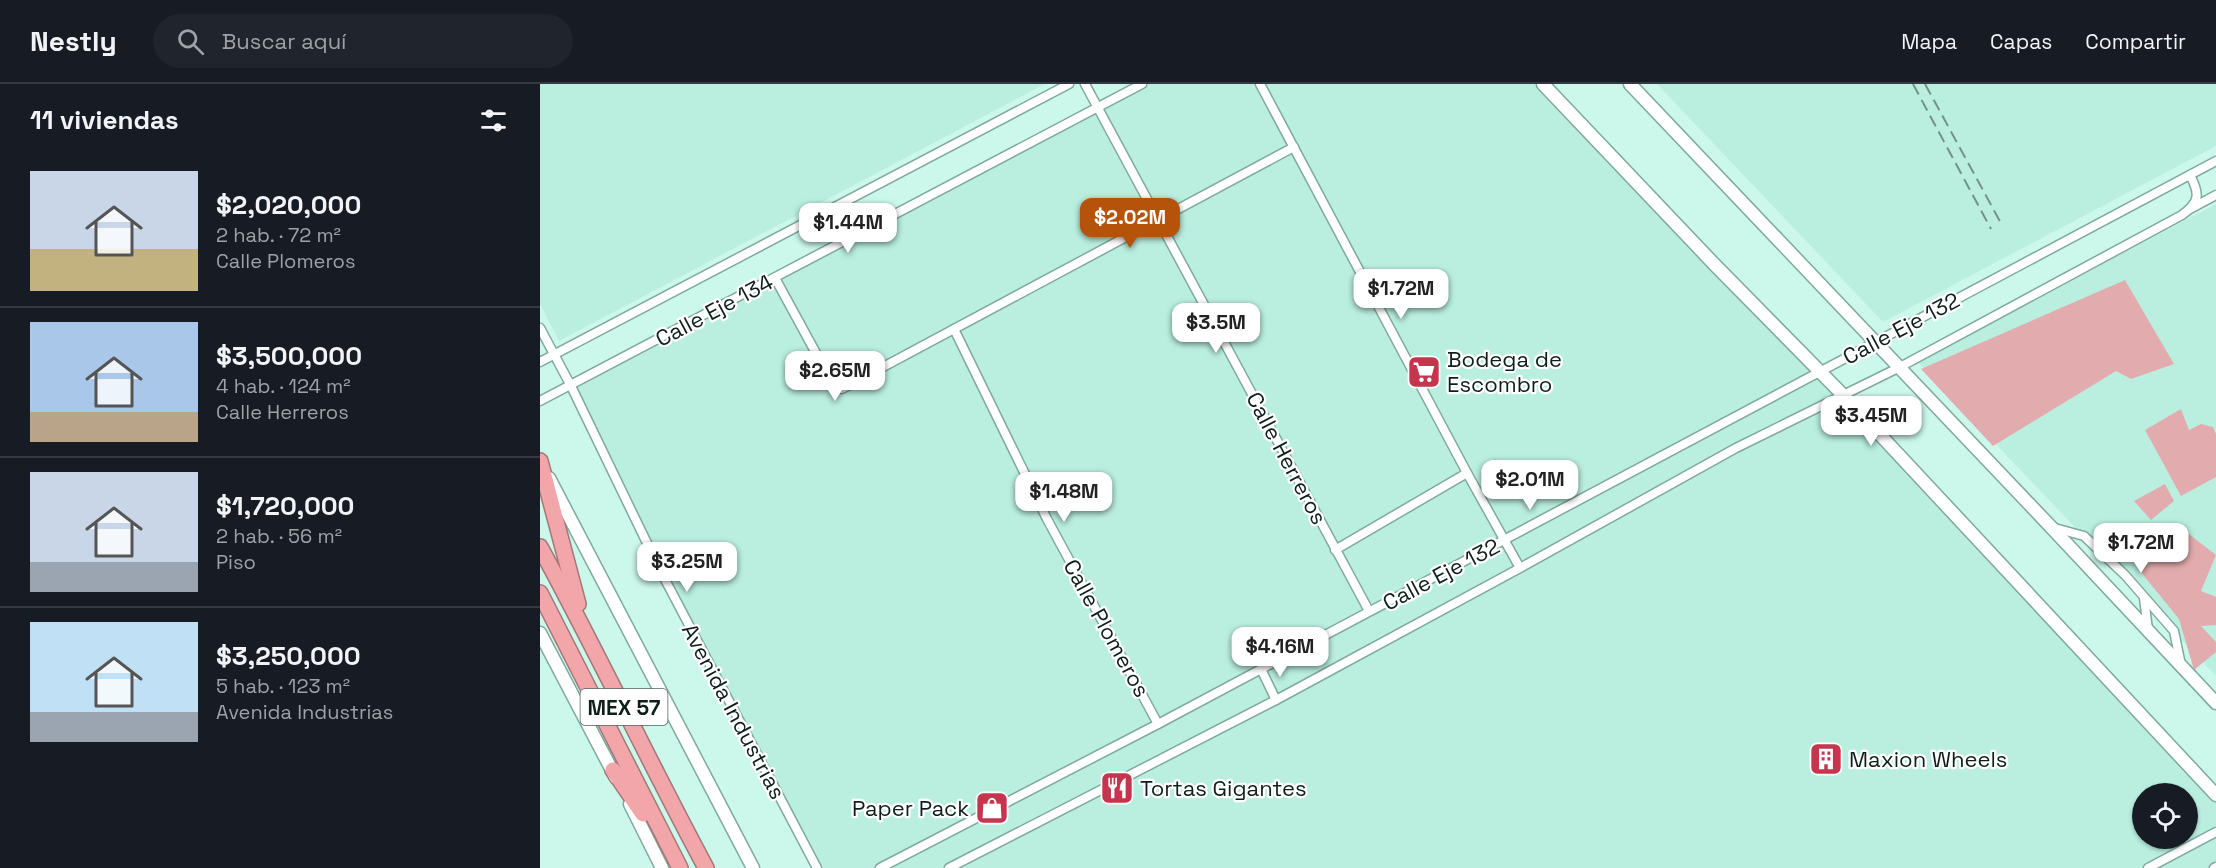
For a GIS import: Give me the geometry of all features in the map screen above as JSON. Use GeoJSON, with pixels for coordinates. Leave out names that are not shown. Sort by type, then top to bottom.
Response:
{"type":"FeatureCollection","features":[{"type":"Feature","properties":{"kind":"highway"},"geometry":{"type":"LineString","coordinates":[[540,461],[584,627]]}},
{"type":"Feature","properties":{"kind":"highway","name":"MEX 57"},"geometry":{"type":"LineString","coordinates":[[540,547],[584,627],[672,806],[706,868]]}},
{"type":"Feature","properties":{"kind":"highway","name":"MEX 57"},"geometry":{"type":"LineString","coordinates":[[540,594],[677,863]]}},
{"type":"Feature","properties":{"kind":"highway"},"geometry":{"type":"LineString","coordinates":[[613,770],[677,863]]}},
{"type":"Feature","properties":{"kind":"street","name":"Calle Eje 134"},"geometry":{"type":"LineString","coordinates":[[540,362],[1069,84]]}},
{"type":"Feature","properties":{"kind":"street","name":"Calle Herreros"},"geometry":{"type":"LineString","coordinates":[[1085,84],[1369,611]]}},
{"type":"Feature","properties":{"kind":"street","name":"Calle Eje 134"},"geometry":{"type":"LineString","coordinates":[[540,401],[1142,84]]}},
{"type":"Feature","properties":{"kind":"street"},"geometry":{"type":"LineString","coordinates":[[1260,84],[1520,568]]}},
{"type":"Feature","properties":{"kind":"street"},"geometry":{"type":"LineString","coordinates":[[1543,84],[1713,264],[1843,395],[2216,795]]}},
{"type":"Feature","properties":{"kind":"street"},"geometry":{"type":"LineString","coordinates":[[1630,84],[2051,526],[2216,703]]}},
{"type":"Feature","properties":{"kind":"street"},"geometry":{"type":"LineString","coordinates":[[775,278],[837,389],[842,389],[1294,147]]}},
{"type":"Feature","properties":{"kind":"street","name":"Calle Eje 132"},"geometry":{"type":"LineString","coordinates":[[880,868],[1158,724],[2216,161]]}},
{"type":"Feature","properties":{"kind":"street"},"geometry":{"type":"LineString","coordinates":[[2190,175],[2198,190],[2196,200],[2190,209]]}},
{"type":"Feature","properties":{"kind":"street","name":"Calle Eje 132"},"geometry":{"type":"LineString","coordinates":[[949,868],[1276,700],[1726,454],[1900,367],[2216,195]]}},
{"type":"Feature","properties":{"kind":"street","name":"Avenida Industrias"},"geometry":{"type":"LineString","coordinates":[[540,328],[571,386],[660,570],[814,866]]}},
{"type":"Feature","properties":{"kind":"street","name":"Calle Plomeros"},"geometry":{"type":"LineString","coordinates":[[954,329],[1047,519],[1158,724]]}},
{"type":"Feature","properties":{"kind":"street"},"geometry":{"type":"LineString","coordinates":[[540,461],[753,868]]}},
{"type":"Feature","properties":{"kind":"street"},"geometry":{"type":"LineString","coordinates":[[1335,550],[1467,473]]}},
{"type":"Feature","properties":{"kind":"street"},"geometry":{"type":"LineString","coordinates":[[2051,526],[2085,536],[2125,575],[2174,631],[2181,668]]}},
{"type":"Feature","properties":{"kind":"street"},"geometry":{"type":"LineString","coordinates":[[2144,598],[2149,633]]}},
{"type":"Feature","properties":{"kind":"street"},"geometry":{"type":"LineString","coordinates":[[540,633],[662,868]]}},
{"type":"Feature","properties":{"kind":"street"},"geometry":{"type":"LineString","coordinates":[[1261,669],[1276,700]]}},
{"type":"Feature","properties":{"kind":"street"},"geometry":{"type":"LineString","coordinates":[[2148,868],[2216,832]]}},
{"type":"Feature","properties":{"kind":"shaded area"},"geometry":{"type":"Polygon","coordinates":[[[540,84],[1045,84],[559,341],[540,304],[540,84]]]}},
{"type":"Feature","properties":{"kind":"shaded area"},"geometry":{"type":"Polygon","coordinates":[[[1143,84],[1543,84],[2216,790],[2216,868],[820,868],[571,386],[1143,84]]]}},
{"type":"Feature","properties":{"kind":"shaded area"},"geometry":{"type":"Polygon","coordinates":[[[1657,84],[2216,84],[2216,146],[1883,322],[1657,84]]]}},
{"type":"Feature","properties":{"kind":"shaded area"},"geometry":{"type":"Polygon","coordinates":[[[2216,204],[2216,676],[1918,362],[2216,204]]]}},
{"type":"Feature","properties":{"kind":"shaded area"},"geometry":{"type":"Polygon","coordinates":[[[2125,280],[2174,364],[2131,379],[2116,371],[1993,446],[1921,369],[2125,280]]]}},
{"type":"Feature","properties":{"kind":"shaded area"},"geometry":{"type":"Polygon","coordinates":[[[2181,409],[2189,430],[2201,424],[2213,427],[2216,434],[2216,477],[2181,496],[2145,430],[2181,409]]]}},
{"type":"Feature","properties":{"kind":"shaded area"},"geometry":{"type":"Polygon","coordinates":[[[2165,484],[2174,501],[2151,520],[2134,501],[2165,484]]]}},
{"type":"Feature","properties":{"kind":"shaded area"},"geometry":{"type":"Polygon","coordinates":[[[2185,531],[2216,555],[2201,591],[2216,597],[2216,625],[2201,626],[2216,642],[2216,652],[2194,670],[2179,619],[2140,571],[2185,531]]]}},
{"type":"Feature","properties":{"kind":"railway"},"geometry":{"type":"LineString","coordinates":[[1913,84],[1991,229]]}},
{"type":"Feature","properties":{"kind":"railway"},"geometry":{"type":"LineString","coordinates":[[1925,84],[2002,225]]}},
{"type":"Feature","properties":{"kind":"place","name":"Bodega de Escombro"},"geometry":{"type":"Point","coordinates":[1424,372]}},
{"type":"Feature","properties":{"kind":"place","name":"Maxion Wheels"},"geometry":{"type":"Point","coordinates":[1826,759]}},
{"type":"Feature","properties":{"kind":"place","name":"Tortas Gigantes"},"geometry":{"type":"Point","coordinates":[1117,788]}},
{"type":"Feature","properties":{"kind":"place","name":"Paper Pack"},"geometry":{"type":"Point","coordinates":[992,808]}}]}
